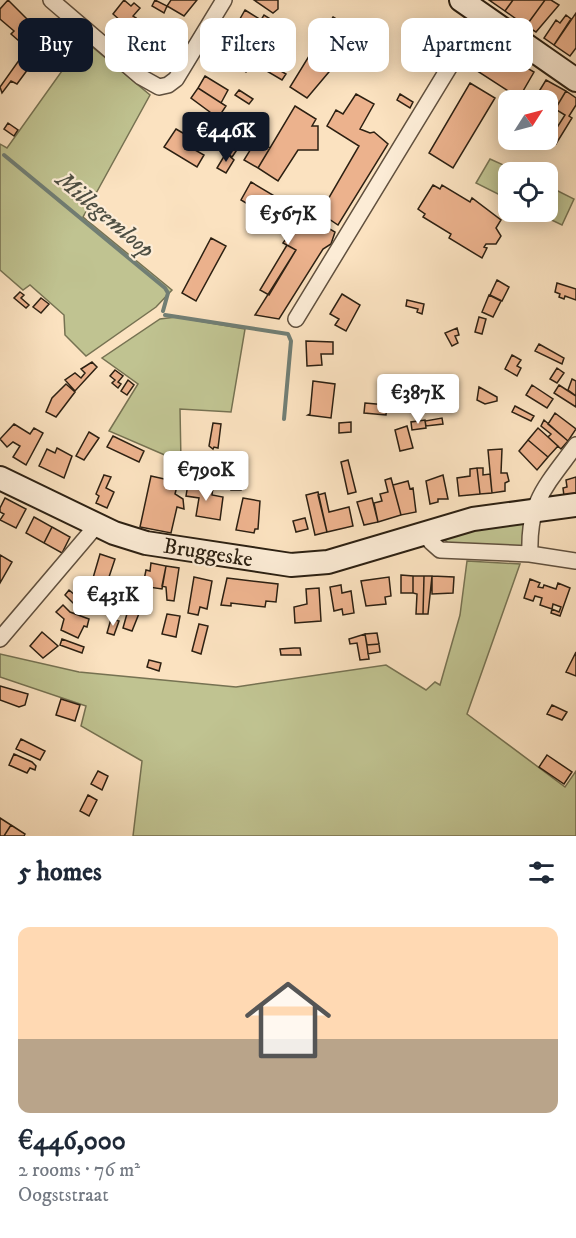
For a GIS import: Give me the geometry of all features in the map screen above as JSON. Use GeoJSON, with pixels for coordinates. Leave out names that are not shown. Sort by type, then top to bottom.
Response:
{"type":"FeatureCollection","features":[{"type":"Feature","properties":{"kind":"street"},"geometry":{"type":"LineString","coordinates":[[51,0],[141,77],[159,87],[168,85],[176,79],[225,0]]}},
{"type":"Feature","properties":{"kind":"street"},"geometry":{"type":"LineString","coordinates":[[461,0],[576,80]]}},
{"type":"Feature","properties":{"kind":"street"},"geometry":{"type":"LineString","coordinates":[[296,319],[481,15]]}},
{"type":"Feature","properties":{"kind":"street"},"geometry":{"type":"LineString","coordinates":[[530,554],[532,511],[547,485],[576,445]]}},
{"type":"Feature","properties":{"kind":"street","name":"Bruggeske"},"geometry":{"type":"LineString","coordinates":[[0,478],[96,526],[146,543],[291,566],[328,562],[473,519],[576,505]]}},
{"type":"Feature","properties":{"kind":"street"},"geometry":{"type":"LineString","coordinates":[[0,639],[96,526]]}},
{"type":"Feature","properties":{"kind":"street"},"geometry":{"type":"LineString","coordinates":[[426,532],[431,542],[440,550],[530,554],[576,561]]}},
{"type":"Feature","properties":{"kind":"green space"},"geometry":{"type":"Polygon","coordinates":[[[93,48],[105,58],[105,72],[122,72],[150,95],[83,217],[172,290],[156,307],[86,356],[65,335],[64,315],[30,285],[23,290],[0,270],[0,144],[7,148],[61,72],[93,72],[93,48]]]}},
{"type":"Feature","properties":{"kind":"green space"},"geometry":{"type":"Polygon","coordinates":[[[490,159],[498,163],[498,194],[476,183],[490,159]]]}},
{"type":"Feature","properties":{"kind":"green space"},"geometry":{"type":"Polygon","coordinates":[[[558,191],[574,199],[562,225],[556,222],[558,222],[558,191]]]}},
{"type":"Feature","properties":{"kind":"green space"},"geometry":{"type":"Polygon","coordinates":[[[176,317],[245,329],[231,412],[180,409],[181,462],[109,431],[138,384],[102,358],[160,319],[176,317]]]}},
{"type":"Feature","properties":{"kind":"green space"},"geometry":{"type":"Polygon","coordinates":[[[523,522],[526,527],[524,546],[449,544],[444,539],[475,529],[523,522]]]}},
{"type":"Feature","properties":{"kind":"green space"},"geometry":{"type":"Polygon","coordinates":[[[467,561],[520,564],[467,714],[565,787],[576,771],[576,836],[133,836],[142,761],[81,726],[86,706],[0,677],[0,654],[79,672],[236,687],[386,665],[426,690],[435,682],[440,685],[460,615],[467,561]]]}},
{"type":"Feature","properties":{"kind":"building"},"geometry":{"type":"Polygon","coordinates":[[[8,0],[26,18],[18,18],[18,40],[11,34],[14,31],[0,19],[0,9],[8,0]]]}},
{"type":"Feature","properties":{"kind":"building"},"geometry":{"type":"Polygon","coordinates":[[[124,0],[131,6],[134,3],[140,8],[133,16],[136,18],[118,18],[113,14],[124,0]]]}},
{"type":"Feature","properties":{"kind":"building"},"geometry":{"type":"Polygon","coordinates":[[[155,0],[167,6],[164,13],[152,6],[155,0]]]}},
{"type":"Feature","properties":{"kind":"building"},"geometry":{"type":"Polygon","coordinates":[[[171,0],[197,0],[184,16],[167,6],[171,0]]]}},
{"type":"Feature","properties":{"kind":"building"},"geometry":{"type":"Polygon","coordinates":[[[254,0],[278,0],[278,9],[273,13],[254,0]]]}},
{"type":"Feature","properties":{"kind":"building"},"geometry":{"type":"Polygon","coordinates":[[[489,0],[513,0],[505,11],[489,0]]]}},
{"type":"Feature","properties":{"kind":"building"},"geometry":{"type":"Polygon","coordinates":[[[513,0],[545,0],[532,18],[515,18],[505,11],[513,0]]]}},
{"type":"Feature","properties":{"kind":"building"},"geometry":{"type":"Polygon","coordinates":[[[545,0],[551,0],[559,5],[536,32],[533,30],[532,18],[545,0]]]}},
{"type":"Feature","properties":{"kind":"building"},"geometry":{"type":"Polygon","coordinates":[[[245,10],[258,18],[240,18],[245,10]]]}},
{"type":"Feature","properties":{"kind":"building"},"geometry":{"type":"Polygon","coordinates":[[[576,13],[576,48],[570,56],[554,45],[576,13]]]}},
{"type":"Feature","properties":{"kind":"building"},"geometry":{"type":"Polygon","coordinates":[[[566,15],[571,19],[554,45],[544,38],[556,20],[560,23],[566,15]]]}},
{"type":"Feature","properties":{"kind":"building"},"geometry":{"type":"Polygon","coordinates":[[[308,58],[308,72],[329,72],[307,98],[290,87],[308,58]]]}},
{"type":"Feature","properties":{"kind":"building"},"geometry":{"type":"Polygon","coordinates":[[[18,62],[18,72],[26,72],[17,84],[11,81],[2,93],[0,87],[18,62]]]}},
{"type":"Feature","properties":{"kind":"building"},"geometry":{"type":"Polygon","coordinates":[[[268,72],[286,74],[282,80],[268,72]]]}},
{"type":"Feature","properties":{"kind":"building"},"geometry":{"type":"Polygon","coordinates":[[[479,72],[534,72],[524,90],[507,90],[479,72]]]}},
{"type":"Feature","properties":{"kind":"building"},"geometry":{"type":"Polygon","coordinates":[[[205,76],[228,90],[221,103],[198,88],[205,76]]]}},
{"type":"Feature","properties":{"kind":"building"},"geometry":{"type":"Polygon","coordinates":[[[546,80],[566,91],[558,104],[558,90],[540,90],[546,80]]]}},
{"type":"Feature","properties":{"kind":"building"},"geometry":{"type":"Polygon","coordinates":[[[470,83],[495,98],[453,168],[429,153],[470,83]]]}},
{"type":"Feature","properties":{"kind":"building"},"geometry":{"type":"Polygon","coordinates":[[[198,88],[226,106],[218,118],[191,98],[198,88]]]}},
{"type":"Feature","properties":{"kind":"building"},"geometry":{"type":"Polygon","coordinates":[[[239,90],[253,99],[249,104],[235,95],[239,90]]]}},
{"type":"Feature","properties":{"kind":"building"},"geometry":{"type":"Polygon","coordinates":[[[566,91],[576,98],[576,105],[569,116],[572,118],[558,141],[558,126],[565,115],[558,111],[558,104],[566,91]]]}},
{"type":"Feature","properties":{"kind":"building"},"geometry":{"type":"Polygon","coordinates":[[[356,94],[374,104],[360,129],[370,133],[374,132],[388,144],[338,225],[320,213],[359,146],[327,126],[336,110],[343,114],[356,94]]]}},
{"type":"Feature","properties":{"kind":"building"},"geometry":{"type":"Polygon","coordinates":[[[400,94],[413,102],[410,108],[397,100],[400,94]]]}},
{"type":"Feature","properties":{"kind":"building"},"geometry":{"type":"Polygon","coordinates":[[[295,106],[316,119],[312,126],[318,126],[318,150],[298,150],[278,181],[258,168],[295,106]]]}},
{"type":"Feature","properties":{"kind":"building"},"geometry":{"type":"Polygon","coordinates":[[[8,123],[18,130],[14,136],[4,129],[8,123]]]}},
{"type":"Feature","properties":{"kind":"building"},"geometry":{"type":"Polygon","coordinates":[[[176,129],[200,143],[195,150],[204,155],[197,167],[164,147],[176,129]]]}},
{"type":"Feature","properties":{"kind":"building"},"geometry":{"type":"Polygon","coordinates":[[[234,131],[245,138],[232,157],[223,149],[234,131]]]}},
{"type":"Feature","properties":{"kind":"building"},"geometry":{"type":"Polygon","coordinates":[[[257,139],[270,148],[258,168],[244,160],[257,139]]]}},
{"type":"Feature","properties":{"kind":"building"},"geometry":{"type":"Polygon","coordinates":[[[226,153],[234,160],[226,173],[217,168],[226,153]]]}},
{"type":"Feature","properties":{"kind":"building"},"geometry":{"type":"Polygon","coordinates":[[[251,182],[335,232],[331,244],[323,249],[279,319],[255,315],[296,250],[283,243],[288,236],[252,215],[256,209],[241,200],[251,182]]]}},
{"type":"Feature","properties":{"kind":"building"},"geometry":{"type":"Polygon","coordinates":[[[433,185],[440,189],[442,185],[470,202],[472,198],[498,218],[500,222],[496,228],[501,236],[496,244],[486,244],[484,247],[487,248],[482,258],[449,238],[451,234],[423,217],[425,214],[418,209],[433,185]]]}},
{"type":"Feature","properties":{"kind":"building"},"geometry":{"type":"Polygon","coordinates":[[[211,238],[226,246],[196,301],[182,293],[211,238]]]}},
{"type":"Feature","properties":{"kind":"building"},"geometry":{"type":"Polygon","coordinates":[[[287,245],[296,250],[269,295],[260,290],[287,245]]]}},
{"type":"Feature","properties":{"kind":"building"},"geometry":{"type":"Polygon","coordinates":[[[497,280],[509,287],[502,301],[490,295],[497,280]]]}},
{"type":"Feature","properties":{"kind":"building"},"geometry":{"type":"Polygon","coordinates":[[[557,283],[576,289],[576,300],[565,296],[564,299],[559,297],[560,294],[555,292],[557,283]]]}},
{"type":"Feature","properties":{"kind":"building"},"geometry":{"type":"Polygon","coordinates":[[[20,292],[24,295],[21,298],[29,305],[26,308],[14,298],[20,292]]]}},
{"type":"Feature","properties":{"kind":"building"},"geometry":{"type":"Polygon","coordinates":[[[342,294],[360,305],[346,331],[335,325],[339,319],[330,314],[342,294]]]}},
{"type":"Feature","properties":{"kind":"building"},"geometry":{"type":"Polygon","coordinates":[[[489,295],[501,301],[493,317],[482,312],[489,295]]]}},
{"type":"Feature","properties":{"kind":"building"},"geometry":{"type":"Polygon","coordinates":[[[41,298],[49,304],[41,313],[33,307],[41,298]]]}},
{"type":"Feature","properties":{"kind":"building"},"geometry":{"type":"Polygon","coordinates":[[[407,300],[424,304],[422,314],[417,312],[418,309],[406,306],[407,300]]]}},
{"type":"Feature","properties":{"kind":"building"},"geometry":{"type":"Polygon","coordinates":[[[479,317],[486,319],[482,334],[475,332],[479,317]]]}},
{"type":"Feature","properties":{"kind":"building"},"geometry":{"type":"Polygon","coordinates":[[[457,328],[459,335],[455,336],[458,343],[452,346],[445,333],[457,328]]]}},
{"type":"Feature","properties":{"kind":"building"},"geometry":{"type":"Polygon","coordinates":[[[306,341],[333,342],[333,354],[321,354],[322,365],[307,366],[306,341]]]}},
{"type":"Feature","properties":{"kind":"building"},"geometry":{"type":"Polygon","coordinates":[[[539,344],[564,358],[562,364],[535,351],[539,344]]]}},
{"type":"Feature","properties":{"kind":"building"},"geometry":{"type":"Polygon","coordinates":[[[512,355],[521,360],[517,366],[521,368],[517,376],[505,369],[512,355]]]}},
{"type":"Feature","properties":{"kind":"building"},"geometry":{"type":"Polygon","coordinates":[[[92,362],[97,367],[75,391],[65,380],[75,373],[81,378],[85,373],[81,369],[92,362]]]}},
{"type":"Feature","properties":{"kind":"building"},"geometry":{"type":"Polygon","coordinates":[[[557,368],[564,373],[557,383],[550,379],[557,368]]]}},
{"type":"Feature","properties":{"kind":"building"},"geometry":{"type":"Polygon","coordinates":[[[115,370],[123,376],[118,382],[121,384],[118,388],[112,383],[115,380],[110,376],[115,370]]]}},
{"type":"Feature","properties":{"kind":"building"},"geometry":{"type":"Polygon","coordinates":[[[572,379],[576,381],[576,396],[568,390],[572,379]]]}},
{"type":"Feature","properties":{"kind":"building"},"geometry":{"type":"Polygon","coordinates":[[[128,380],[134,385],[127,395],[121,391],[128,380]]]}},
{"type":"Feature","properties":{"kind":"building"},"geometry":{"type":"Polygon","coordinates":[[[313,381],[335,384],[331,418],[308,415],[310,414],[313,381]]]}},
{"type":"Feature","properties":{"kind":"building"},"geometry":{"type":"Polygon","coordinates":[[[66,384],[75,392],[56,417],[46,412],[52,398],[66,384]]]}},
{"type":"Feature","properties":{"kind":"building"},"geometry":{"type":"Polygon","coordinates":[[[532,385],[553,399],[547,408],[526,395],[532,385]]]}},
{"type":"Feature","properties":{"kind":"building"},"geometry":{"type":"Polygon","coordinates":[[[559,385],[576,396],[576,407],[554,393],[559,385]]]}},
{"type":"Feature","properties":{"kind":"building"},"geometry":{"type":"Polygon","coordinates":[[[479,387],[497,397],[497,401],[485,404],[477,400],[479,387]]]}},
{"type":"Feature","properties":{"kind":"building"},"geometry":{"type":"Polygon","coordinates":[[[365,403],[387,405],[386,415],[364,413],[365,403]]]}},
{"type":"Feature","properties":{"kind":"building"},"geometry":{"type":"Polygon","coordinates":[[[515,406],[534,416],[531,421],[512,412],[515,406]]]}},
{"type":"Feature","properties":{"kind":"building"},"geometry":{"type":"Polygon","coordinates":[[[555,413],[576,429],[568,441],[548,424],[555,413]]]}},
{"type":"Feature","properties":{"kind":"building"},"geometry":{"type":"Polygon","coordinates":[[[442,418],[443,424],[426,426],[425,421],[442,418]]]}},
{"type":"Feature","properties":{"kind":"building"},"geometry":{"type":"Polygon","coordinates":[[[425,420],[426,428],[412,430],[411,422],[425,420]]]}},
{"type":"Feature","properties":{"kind":"building"},"geometry":{"type":"Polygon","coordinates":[[[544,420],[568,441],[561,449],[548,437],[551,434],[541,426],[544,420]]]}},
{"type":"Feature","properties":{"kind":"building"},"geometry":{"type":"Polygon","coordinates":[[[351,422],[351,432],[339,433],[339,423],[351,422]]]}},
{"type":"Feature","properties":{"kind":"building"},"geometry":{"type":"Polygon","coordinates":[[[213,423],[221,424],[218,448],[213,449],[209,446],[213,423]]]}},
{"type":"Feature","properties":{"kind":"building"},"geometry":{"type":"Polygon","coordinates":[[[14,424],[30,434],[34,428],[43,433],[26,465],[13,457],[20,446],[13,442],[7,447],[0,439],[14,424]]]}},
{"type":"Feature","properties":{"kind":"building"},"geometry":{"type":"Polygon","coordinates":[[[407,426],[413,448],[400,451],[395,430],[407,426]]]}},
{"type":"Feature","properties":{"kind":"building"},"geometry":{"type":"Polygon","coordinates":[[[538,428],[558,446],[548,457],[528,440],[538,428]]]}},
{"type":"Feature","properties":{"kind":"building"},"geometry":{"type":"Polygon","coordinates":[[[89,432],[99,438],[84,460],[76,456],[89,432]]]}},
{"type":"Feature","properties":{"kind":"building"},"geometry":{"type":"Polygon","coordinates":[[[113,436],[144,451],[139,462],[107,447],[113,436]]]}},
{"type":"Feature","properties":{"kind":"building"},"geometry":{"type":"Polygon","coordinates":[[[528,440],[548,457],[537,470],[519,451],[528,440]]]}},
{"type":"Feature","properties":{"kind":"building"},"geometry":{"type":"Polygon","coordinates":[[[57,448],[72,456],[64,478],[39,466],[47,449],[55,453],[57,448]]]}},
{"type":"Feature","properties":{"kind":"building"},"geometry":{"type":"Polygon","coordinates":[[[502,449],[501,473],[507,473],[509,481],[505,483],[505,491],[492,493],[488,450],[502,449]]]}},
{"type":"Feature","properties":{"kind":"building"},"geometry":{"type":"Polygon","coordinates":[[[229,460],[238,460],[237,471],[229,471],[229,460]]]}},
{"type":"Feature","properties":{"kind":"building"},"geometry":{"type":"Polygon","coordinates":[[[348,460],[356,492],[348,494],[341,462],[348,460]]]}},
{"type":"Feature","properties":{"kind":"building"},"geometry":{"type":"Polygon","coordinates":[[[477,468],[480,494],[459,496],[457,478],[470,476],[470,469],[477,468]]]}},
{"type":"Feature","properties":{"kind":"building"},"geometry":{"type":"Polygon","coordinates":[[[477,468],[483,468],[483,475],[490,474],[492,493],[480,494],[477,468]]]}},
{"type":"Feature","properties":{"kind":"building"},"geometry":{"type":"Polygon","coordinates":[[[104,475],[111,477],[106,488],[114,492],[107,508],[96,503],[99,496],[96,494],[104,475]]]}},
{"type":"Feature","properties":{"kind":"building"},"geometry":{"type":"Polygon","coordinates":[[[443,475],[448,499],[438,499],[438,502],[430,504],[426,481],[443,475]]]}},
{"type":"Feature","properties":{"kind":"building"},"geometry":{"type":"Polygon","coordinates":[[[151,476],[178,482],[175,494],[183,499],[184,509],[177,507],[171,533],[140,527],[151,476]]]}},
{"type":"Feature","properties":{"kind":"building"},"geometry":{"type":"Polygon","coordinates":[[[231,476],[241,476],[241,490],[231,490],[231,476]]]}},
{"type":"Feature","properties":{"kind":"building"},"geometry":{"type":"Polygon","coordinates":[[[576,477],[576,494],[564,496],[563,488],[567,487],[566,480],[576,477]]]}},
{"type":"Feature","properties":{"kind":"building"},"geometry":{"type":"Polygon","coordinates":[[[391,478],[401,515],[378,522],[374,503],[382,501],[380,494],[388,492],[385,480],[391,478]]]}},
{"type":"Feature","properties":{"kind":"building"},"geometry":{"type":"Polygon","coordinates":[[[408,481],[410,489],[413,488],[416,512],[401,515],[393,485],[408,481]]]}},
{"type":"Feature","properties":{"kind":"building"},"geometry":{"type":"Polygon","coordinates":[[[188,484],[213,487],[212,495],[223,497],[220,520],[196,516],[199,498],[186,496],[188,484]]]}},
{"type":"Feature","properties":{"kind":"building"},"geometry":{"type":"Polygon","coordinates":[[[318,492],[327,532],[315,535],[306,495],[318,492]]]}},
{"type":"Feature","properties":{"kind":"building"},"geometry":{"type":"Polygon","coordinates":[[[325,493],[329,512],[349,507],[353,526],[327,532],[318,495],[325,493]]]}},
{"type":"Feature","properties":{"kind":"building"},"geometry":{"type":"Polygon","coordinates":[[[5,498],[26,509],[16,528],[0,520],[4,514],[0,512],[0,508],[5,498]]]}},
{"type":"Feature","properties":{"kind":"building"},"geometry":{"type":"Polygon","coordinates":[[[243,498],[260,501],[258,529],[255,529],[254,533],[236,530],[243,498]]]}},
{"type":"Feature","properties":{"kind":"building"},"geometry":{"type":"Polygon","coordinates":[[[372,498],[378,522],[364,525],[357,502],[372,498]]]}},
{"type":"Feature","properties":{"kind":"building"},"geometry":{"type":"Polygon","coordinates":[[[34,517],[52,527],[44,543],[26,533],[34,517]]]}},
{"type":"Feature","properties":{"kind":"building"},"geometry":{"type":"Polygon","coordinates":[[[305,518],[308,529],[296,532],[293,521],[305,518]]]}},
{"type":"Feature","properties":{"kind":"building"},"geometry":{"type":"Polygon","coordinates":[[[52,527],[70,537],[62,553],[44,543],[52,527]]]}},
{"type":"Feature","properties":{"kind":"building"},"geometry":{"type":"Polygon","coordinates":[[[100,554],[115,559],[107,583],[93,578],[100,554]]]}},
{"type":"Feature","properties":{"kind":"building"},"geometry":{"type":"Polygon","coordinates":[[[0,555],[12,562],[0,583],[0,555]]]}},
{"type":"Feature","properties":{"kind":"building"},"geometry":{"type":"Polygon","coordinates":[[[151,563],[166,566],[162,589],[148,587],[150,581],[144,580],[146,570],[150,571],[151,563]]]}},
{"type":"Feature","properties":{"kind":"building"},"geometry":{"type":"Polygon","coordinates":[[[166,566],[179,568],[174,601],[167,600],[166,587],[162,586],[166,566]]]}},
{"type":"Feature","properties":{"kind":"building"},"geometry":{"type":"Polygon","coordinates":[[[401,575],[413,576],[413,593],[401,593],[401,575]]]}},
{"type":"Feature","properties":{"kind":"building"},"geometry":{"type":"Polygon","coordinates":[[[413,576],[424,576],[423,614],[416,614],[417,594],[413,593],[413,576]]]}},
{"type":"Feature","properties":{"kind":"building"},"geometry":{"type":"Polygon","coordinates":[[[424,576],[432,576],[428,614],[423,614],[424,576]]]}},
{"type":"Feature","properties":{"kind":"building"},"geometry":{"type":"Polygon","coordinates":[[[432,576],[454,577],[453,593],[432,594],[432,576]]]}},
{"type":"Feature","properties":{"kind":"building"},"geometry":{"type":"Polygon","coordinates":[[[194,577],[212,581],[207,609],[200,607],[198,615],[188,613],[194,577]]]}},
{"type":"Feature","properties":{"kind":"building"},"geometry":{"type":"Polygon","coordinates":[[[389,577],[391,596],[385,597],[386,604],[366,606],[361,581],[389,577]]]}},
{"type":"Feature","properties":{"kind":"building"},"geometry":{"type":"Polygon","coordinates":[[[227,578],[278,584],[276,602],[266,601],[265,607],[231,603],[231,606],[221,605],[227,578]]]}},
{"type":"Feature","properties":{"kind":"building"},"geometry":{"type":"Polygon","coordinates":[[[530,579],[540,583],[538,587],[543,588],[544,585],[556,589],[558,583],[570,588],[560,616],[551,613],[552,609],[540,605],[542,598],[535,596],[533,601],[524,598],[530,579]],[[553,604],[552,609],[559,612],[561,607],[553,604]]]}},
{"type":"Feature","properties":{"kind":"building"},"geometry":{"type":"Polygon","coordinates":[[[341,585],[342,593],[351,591],[354,613],[343,615],[342,609],[334,611],[330,587],[341,585]]]}},
{"type":"Feature","properties":{"kind":"building"},"geometry":{"type":"Polygon","coordinates":[[[319,588],[321,621],[295,623],[294,607],[307,604],[306,589],[319,588]]]}},
{"type":"Feature","properties":{"kind":"building"},"geometry":{"type":"Polygon","coordinates":[[[69,590],[82,601],[77,607],[65,595],[69,590]]]}},
{"type":"Feature","properties":{"kind":"building"},"geometry":{"type":"Polygon","coordinates":[[[130,603],[142,606],[132,631],[123,628],[130,603]]]}},
{"type":"Feature","properties":{"kind":"building"},"geometry":{"type":"Polygon","coordinates":[[[63,605],[70,612],[89,619],[87,627],[84,626],[78,638],[61,630],[64,619],[56,612],[63,605]]]}},
{"type":"Feature","properties":{"kind":"building"},"geometry":{"type":"Polygon","coordinates":[[[167,614],[180,616],[176,637],[162,634],[167,614]]]}},
{"type":"Feature","properties":{"kind":"building"},"geometry":{"type":"Polygon","coordinates":[[[111,619],[119,621],[114,635],[107,633],[111,619]]]}},
{"type":"Feature","properties":{"kind":"building"},"geometry":{"type":"Polygon","coordinates":[[[199,624],[208,626],[201,654],[192,651],[199,624]]]}},
{"type":"Feature","properties":{"kind":"building"},"geometry":{"type":"Polygon","coordinates":[[[42,632],[58,646],[43,658],[30,646],[42,632]]]}},
{"type":"Feature","properties":{"kind":"building"},"geometry":{"type":"Polygon","coordinates":[[[377,633],[379,644],[367,645],[365,634],[377,633]]]}},
{"type":"Feature","properties":{"kind":"building"},"geometry":{"type":"Polygon","coordinates":[[[365,634],[369,659],[360,660],[357,643],[350,644],[349,639],[365,634]]]}},
{"type":"Feature","properties":{"kind":"building"},"geometry":{"type":"Polygon","coordinates":[[[62,639],[84,647],[82,653],[60,645],[62,639]]]}},
{"type":"Feature","properties":{"kind":"building"},"geometry":{"type":"Polygon","coordinates":[[[379,644],[380,652],[368,654],[367,645],[379,644]]]}},
{"type":"Feature","properties":{"kind":"building"},"geometry":{"type":"Polygon","coordinates":[[[300,648],[301,655],[281,655],[280,649],[300,648]]]}},
{"type":"Feature","properties":{"kind":"building"},"geometry":{"type":"Polygon","coordinates":[[[576,652],[576,676],[566,672],[576,652]]]}},
{"type":"Feature","properties":{"kind":"building"},"geometry":{"type":"Polygon","coordinates":[[[149,660],[161,663],[159,671],[147,667],[149,660]]]}},
{"type":"Feature","properties":{"kind":"building"},"geometry":{"type":"Polygon","coordinates":[[[0,686],[28,694],[25,705],[19,707],[0,700],[0,686]]]}},
{"type":"Feature","properties":{"kind":"building"},"geometry":{"type":"Polygon","coordinates":[[[61,699],[80,705],[75,721],[56,715],[61,699]]]}},
{"type":"Feature","properties":{"kind":"building"},"geometry":{"type":"Polygon","coordinates":[[[552,705],[567,712],[562,720],[547,714],[552,705]]]}},
{"type":"Feature","properties":{"kind":"building"},"geometry":{"type":"Polygon","coordinates":[[[21,739],[45,751],[40,760],[16,749],[21,739]]]}},
{"type":"Feature","properties":{"kind":"building"},"geometry":{"type":"Polygon","coordinates":[[[14,754],[32,762],[36,766],[35,770],[30,768],[27,773],[9,765],[14,754]]]}},
{"type":"Feature","properties":{"kind":"building"},"geometry":{"type":"Polygon","coordinates":[[[547,755],[572,772],[564,784],[539,767],[547,755]]]}},
{"type":"Feature","properties":{"kind":"building"},"geometry":{"type":"Polygon","coordinates":[[[98,771],[108,776],[102,790],[91,784],[98,771]]]}},
{"type":"Feature","properties":{"kind":"building"},"geometry":{"type":"Polygon","coordinates":[[[88,795],[97,800],[89,816],[80,811],[88,795]]]}},
{"type":"Feature","properties":{"kind":"building"},"geometry":{"type":"Polygon","coordinates":[[[0,818],[11,825],[4,836],[0,836],[0,818]]]}},
{"type":"Feature","properties":{"kind":"building"},"geometry":{"type":"Polygon","coordinates":[[[11,825],[25,834],[24,836],[4,836],[11,825]]]}},
{"type":"Feature","properties":{"kind":"waterway","name":"Millegemloop"},"geometry":{"type":"LineString","coordinates":[[4,155],[165,288],[168,293],[163,311]]}},
{"type":"Feature","properties":{"kind":"waterway","name":"Millegemloop"},"geometry":{"type":"LineString","coordinates":[[165,315],[288,334],[291,341],[284,419]]}}]}
